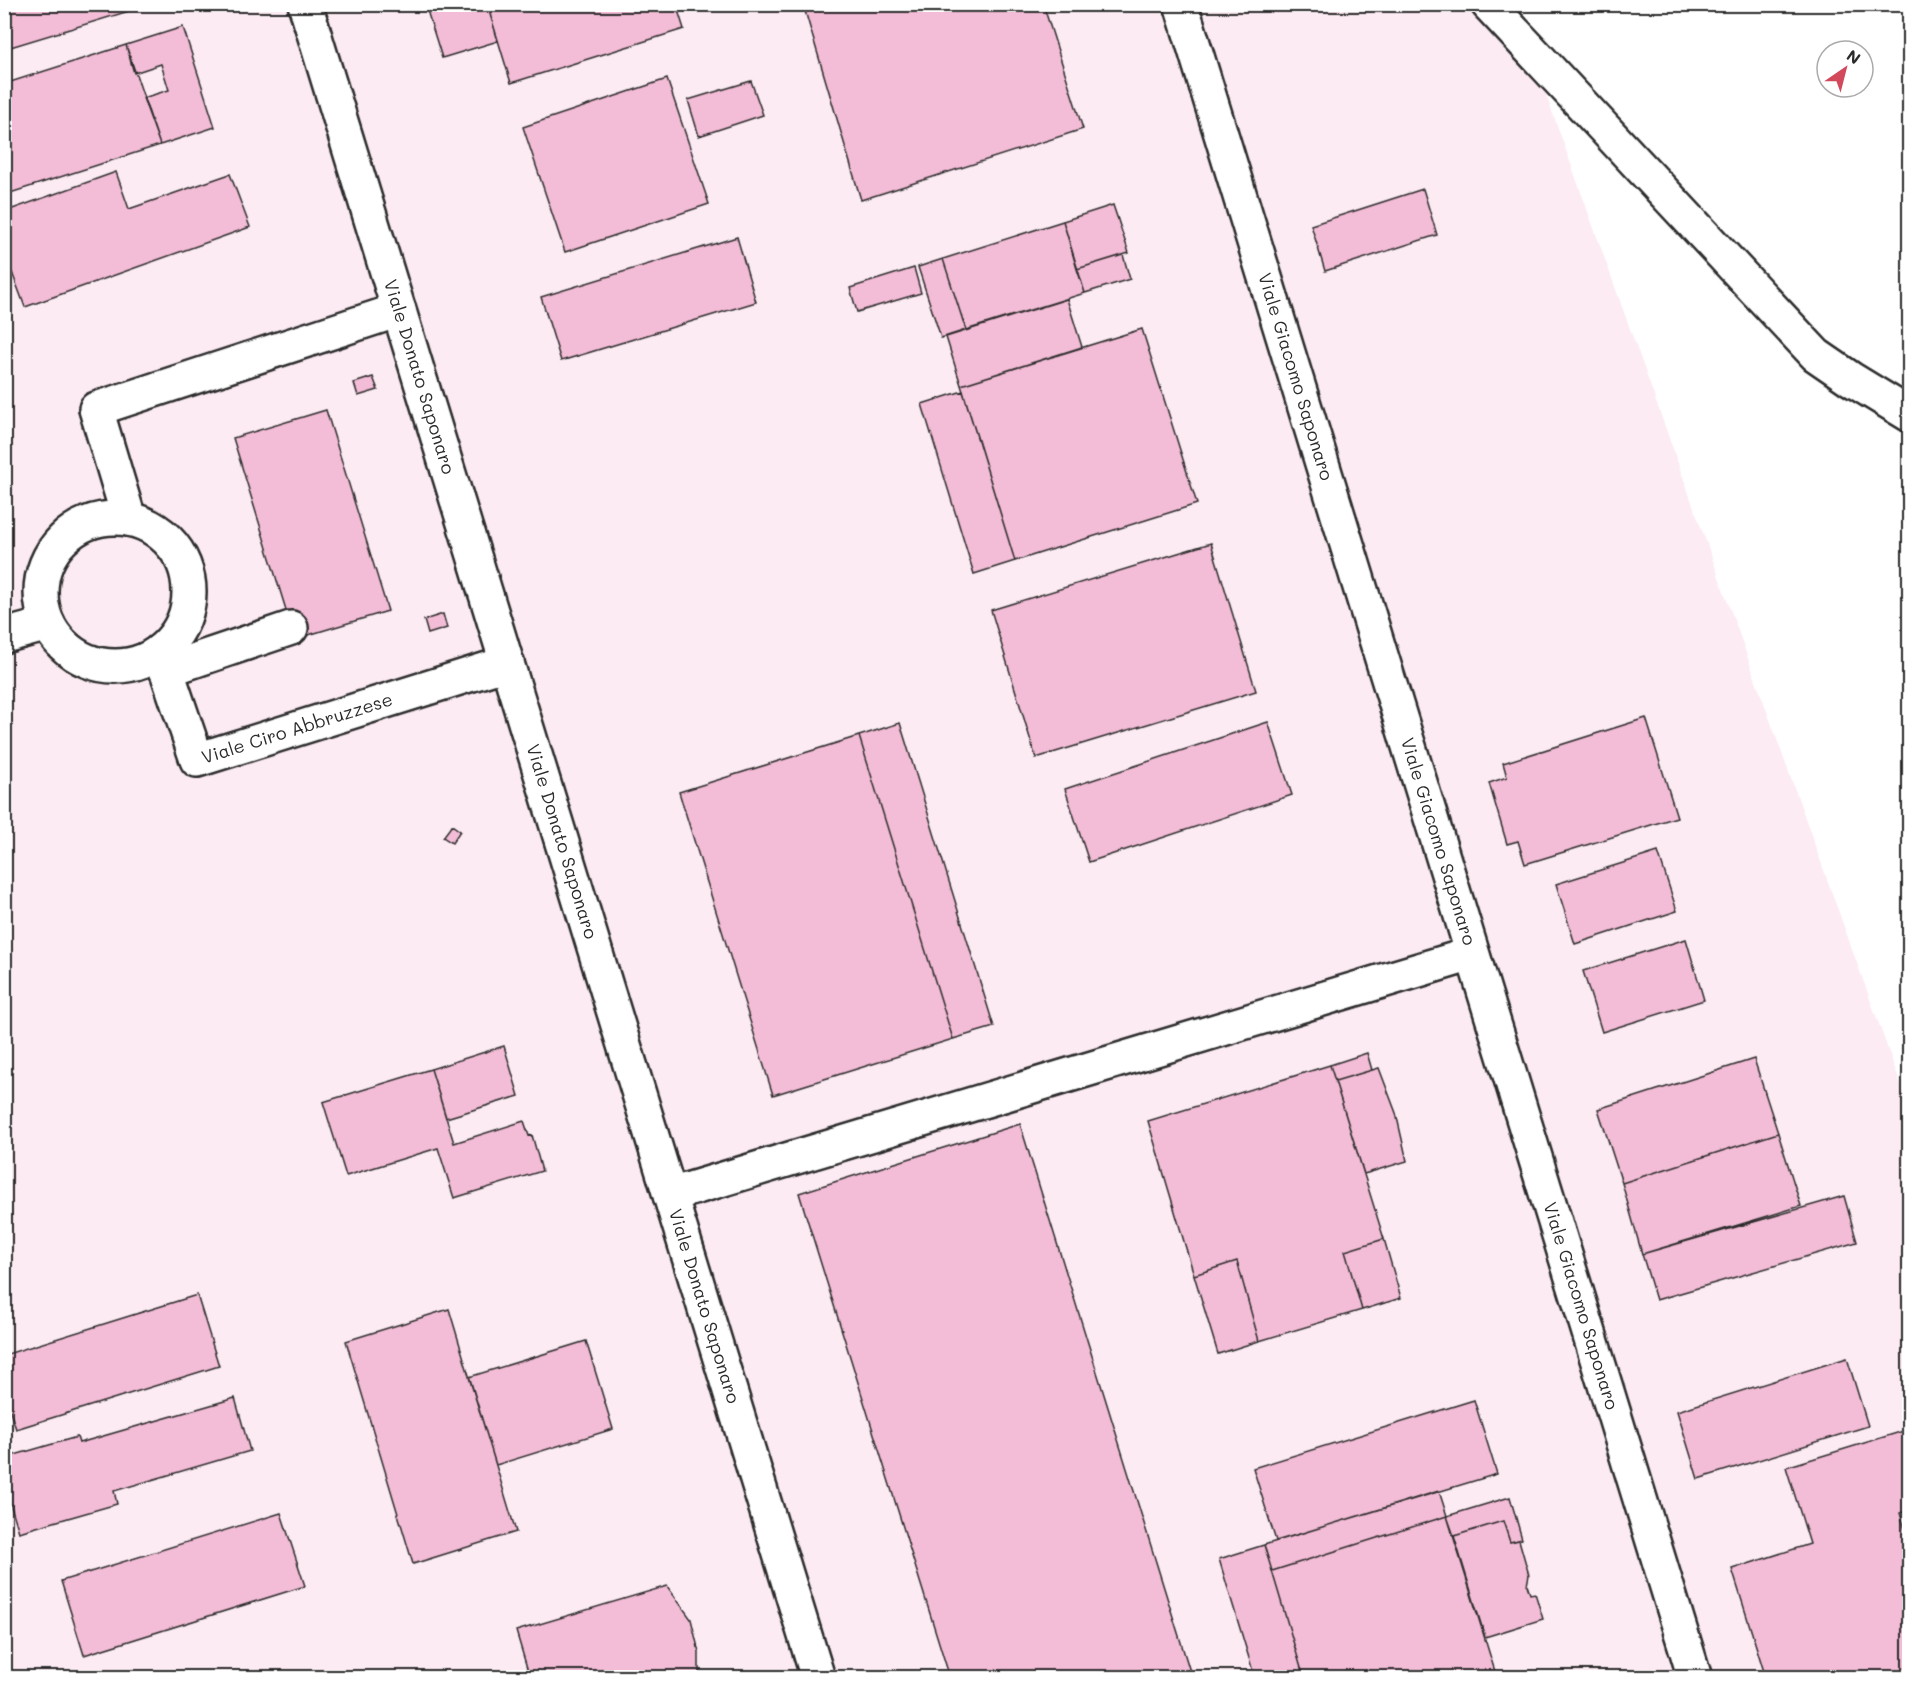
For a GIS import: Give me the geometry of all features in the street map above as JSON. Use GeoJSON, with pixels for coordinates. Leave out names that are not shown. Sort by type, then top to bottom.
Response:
{"type":"FeatureCollection","features":[{"type":"Feature","properties":{"kind":"street","name":"Viale Donato Saponaro"},"geometry":{"type":"LineString","coordinates":[[305,4],[818,1677]]}},
{"type":"Feature","properties":{"kind":"street","name":"Viale Giacomo Saponaro"},"geometry":{"type":"LineString","coordinates":[[1181,4],[1695,1677]]}},
{"type":"Feature","properties":{"kind":"street"},"geometry":{"type":"LineString","coordinates":[[1488,4],[1816,355],[1910,415]]}},
{"type":"Feature","properties":{"kind":"street"},"geometry":{"type":"LineString","coordinates":[[129,519],[96,410],[399,310]]}},
{"type":"Feature","properties":{"kind":"street"},"geometry":{"type":"LineString","coordinates":[[163,660],[187,611],[189,587],[184,563],[171,543],[152,527],[129,519],[105,518],[83,524],[64,538],[49,556],[42,578],[41,601],[48,624],[60,642],[77,656],[98,664],[119,666],[163,660],[291,628]]}},
{"type":"Feature","properties":{"kind":"street"},"geometry":{"type":"LineString","coordinates":[[4,636],[48,624]]}},
{"type":"Feature","properties":{"kind":"street","name":"Viale Ciro Abbruzzese"},"geometry":{"type":"LineString","coordinates":[[163,660],[197,760],[507,663]]}},
{"type":"Feature","properties":{"kind":"street"},"geometry":{"type":"LineString","coordinates":[[670,1195],[1472,954]]}},
{"type":"Feature","properties":{"kind":"shaded area"},"geometry":{"type":"Polygon","coordinates":[[[5,5],[1514,5],[1909,1108],[1909,1677],[5,1678],[5,5]]]}},
{"type":"Feature","properties":{"kind":"building"},"geometry":{"type":"Polygon","coordinates":[[[4,4],[149,4],[149,5],[4,49],[4,4]]]}},
{"type":"Feature","properties":{"kind":"building"},"geometry":{"type":"Polygon","coordinates":[[[425,4],[487,4],[498,41],[442,58],[425,4]]]}},
{"type":"Feature","properties":{"kind":"building"},"geometry":{"type":"Polygon","coordinates":[[[487,4],[676,4],[684,29],[511,83],[487,4]]]}},
{"type":"Feature","properties":{"kind":"building"},"geometry":{"type":"Polygon","coordinates":[[[803,4],[1043,4],[1083,129],[861,200],[803,4]]]}},
{"type":"Feature","properties":{"kind":"building"},"geometry":{"type":"Polygon","coordinates":[[[183,27],[215,127],[160,145],[143,98],[169,90],[161,64],[134,73],[126,45],[183,27]]]}},
{"type":"Feature","properties":{"kind":"building"},"geometry":{"type":"Polygon","coordinates":[[[126,45],[160,145],[4,195],[4,84],[126,45]]]}},
{"type":"Feature","properties":{"kind":"building"},"geometry":{"type":"Polygon","coordinates":[[[667,79],[709,204],[565,252],[523,127],[667,79]]]}},
{"type":"Feature","properties":{"kind":"building"},"geometry":{"type":"Polygon","coordinates":[[[751,81],[763,115],[699,136],[688,100],[751,81]]]}},
{"type":"Feature","properties":{"kind":"building"},"geometry":{"type":"Polygon","coordinates":[[[116,172],[129,209],[230,174],[250,227],[25,307],[4,251],[4,212],[116,172]]]}},
{"type":"Feature","properties":{"kind":"building"},"geometry":{"type":"Polygon","coordinates":[[[1423,189],[1437,235],[1325,271],[1311,225],[1423,189]]]}},
{"type":"Feature","properties":{"kind":"building"},"geometry":{"type":"Polygon","coordinates":[[[1113,205],[1129,253],[1077,269],[1063,221],[1113,205]]]}},
{"type":"Feature","properties":{"kind":"building"},"geometry":{"type":"Polygon","coordinates":[[[1063,221],[1085,293],[966,330],[943,259],[1063,221]]]}},
{"type":"Feature","properties":{"kind":"building"},"geometry":{"type":"Polygon","coordinates":[[[737,237],[756,302],[561,361],[541,297],[737,237]]]}},
{"type":"Feature","properties":{"kind":"building"},"geometry":{"type":"Polygon","coordinates":[[[1123,255],[1130,279],[1085,293],[1077,269],[1123,255]]]}},
{"type":"Feature","properties":{"kind":"building"},"geometry":{"type":"Polygon","coordinates":[[[943,259],[966,330],[941,338],[918,267],[943,259]]]}},
{"type":"Feature","properties":{"kind":"building"},"geometry":{"type":"Polygon","coordinates":[[[914,268],[921,293],[857,312],[850,288],[914,268]]]}},
{"type":"Feature","properties":{"kind":"building"},"geometry":{"type":"Polygon","coordinates":[[[1067,299],[1082,347],[961,385],[946,337],[1067,299]]]}},
{"type":"Feature","properties":{"kind":"building"},"geometry":{"type":"Polygon","coordinates":[[[1142,329],[1197,504],[1015,561],[961,385],[1142,329]]]}},
{"type":"Feature","properties":{"kind":"building"},"geometry":{"type":"Polygon","coordinates":[[[373,377],[378,390],[358,396],[354,383],[373,377]]]}},
{"type":"Feature","properties":{"kind":"building"},"geometry":{"type":"Polygon","coordinates":[[[963,391],[1015,561],[974,574],[922,404],[963,391]]]}},
{"type":"Feature","properties":{"kind":"building"},"geometry":{"type":"Polygon","coordinates":[[[326,410],[388,611],[295,639],[233,438],[326,410]]]}},
{"type":"Feature","properties":{"kind":"building"},"geometry":{"type":"Polygon","coordinates":[[[1211,543],[1256,691],[1036,758],[991,610],[1211,543]]]}},
{"type":"Feature","properties":{"kind":"building"},"geometry":{"type":"Polygon","coordinates":[[[443,614],[447,628],[428,634],[424,620],[443,614]]]}},
{"type":"Feature","properties":{"kind":"building"},"geometry":{"type":"Polygon","coordinates":[[[1646,718],[1677,817],[1525,864],[1518,841],[1507,844],[1489,783],[1507,777],[1503,763],[1646,718]]]}},
{"type":"Feature","properties":{"kind":"building"},"geometry":{"type":"Polygon","coordinates":[[[1268,722],[1292,795],[1089,862],[1065,789],[1268,722]]]}},
{"type":"Feature","properties":{"kind":"building"},"geometry":{"type":"Polygon","coordinates":[[[900,723],[994,1027],[953,1039],[859,736],[900,723]]]}},
{"type":"Feature","properties":{"kind":"building"},"geometry":{"type":"Polygon","coordinates":[[[859,736],[953,1039],[773,1095],[679,792],[859,736]]]}},
{"type":"Feature","properties":{"kind":"building"},"geometry":{"type":"Polygon","coordinates":[[[452,825],[460,831],[452,843],[443,837],[452,825]]]}},
{"type":"Feature","properties":{"kind":"building"},"geometry":{"type":"Polygon","coordinates":[[[1658,852],[1677,911],[1575,944],[1556,884],[1658,852]]]}},
{"type":"Feature","properties":{"kind":"building"},"geometry":{"type":"Polygon","coordinates":[[[1686,939],[1704,1000],[1602,1032],[1583,971],[1686,939]]]}},
{"type":"Feature","properties":{"kind":"building"},"geometry":{"type":"Polygon","coordinates":[[[504,1046],[519,1096],[446,1118],[431,1069],[504,1046]]]}},
{"type":"Feature","properties":{"kind":"building"},"geometry":{"type":"Polygon","coordinates":[[[1367,1053],[1372,1070],[1335,1081],[1330,1065],[1367,1053]]]}},
{"type":"Feature","properties":{"kind":"building"},"geometry":{"type":"Polygon","coordinates":[[[1754,1059],[1778,1133],[1622,1183],[1598,1109],[1754,1059]]]}},
{"type":"Feature","properties":{"kind":"building"},"geometry":{"type":"Polygon","coordinates":[[[1330,1065],[1384,1239],[1345,1251],[1362,1310],[1259,1341],[1237,1261],[1194,1275],[1148,1121],[1330,1065]]]}},
{"type":"Feature","properties":{"kind":"building"},"geometry":{"type":"Polygon","coordinates":[[[1379,1068],[1396,1113],[1407,1161],[1364,1174],[1335,1081],[1379,1068]]]}},
{"type":"Feature","properties":{"kind":"building"},"geometry":{"type":"Polygon","coordinates":[[[431,1069],[454,1143],[524,1121],[529,1136],[532,1135],[542,1171],[454,1198],[438,1148],[346,1176],[323,1102],[431,1069]]]}},
{"type":"Feature","properties":{"kind":"building"},"geometry":{"type":"Polygon","coordinates":[[[1020,1124],[1192,1678],[1002,1678],[1000,1672],[983,1678],[950,1678],[799,1193],[1020,1124]]]}},
{"type":"Feature","properties":{"kind":"building"},"geometry":{"type":"Polygon","coordinates":[[[1778,1133],[1801,1206],[1642,1254],[1622,1183],[1778,1133]]]}},
{"type":"Feature","properties":{"kind":"building"},"geometry":{"type":"Polygon","coordinates":[[[1844,1196],[1857,1242],[1656,1300],[1642,1254],[1844,1196]]]}},
{"type":"Feature","properties":{"kind":"building"},"geometry":{"type":"Polygon","coordinates":[[[1384,1239],[1401,1298],[1362,1310],[1345,1251],[1384,1239]]]}},
{"type":"Feature","properties":{"kind":"building"},"geometry":{"type":"Polygon","coordinates":[[[1237,1261],[1259,1341],[1218,1354],[1194,1275],[1237,1261]]]}},
{"type":"Feature","properties":{"kind":"building"},"geometry":{"type":"Polygon","coordinates":[[[197,1295],[219,1366],[16,1429],[4,1393],[4,1355],[197,1295]]]}},
{"type":"Feature","properties":{"kind":"building"},"geometry":{"type":"Polygon","coordinates":[[[449,1309],[516,1532],[413,1564],[346,1341],[449,1309]]]}},
{"type":"Feature","properties":{"kind":"building"},"geometry":{"type":"Polygon","coordinates":[[[586,1341],[613,1429],[496,1465],[469,1377],[586,1341]]]}},
{"type":"Feature","properties":{"kind":"building"},"geometry":{"type":"Polygon","coordinates":[[[1847,1358],[1868,1426],[1698,1479],[1677,1411],[1847,1358]]]}},
{"type":"Feature","properties":{"kind":"building"},"geometry":{"type":"Polygon","coordinates":[[[235,1398],[250,1451],[114,1491],[117,1504],[19,1532],[4,1483],[4,1458],[77,1437],[79,1443],[235,1398]]]}},
{"type":"Feature","properties":{"kind":"building"},"geometry":{"type":"Polygon","coordinates":[[[1474,1400],[1497,1474],[1276,1541],[1253,1468],[1474,1400]]]}},
{"type":"Feature","properties":{"kind":"building"},"geometry":{"type":"Polygon","coordinates":[[[1910,1429],[1910,1510],[1900,1513],[1910,1545],[1910,1671],[1887,1678],[1766,1678],[1732,1569],[1810,1544],[1786,1467],[1910,1429]]]}},
{"type":"Feature","properties":{"kind":"building"},"geometry":{"type":"Polygon","coordinates":[[[1439,1491],[1447,1516],[1272,1571],[1264,1545],[1439,1491]]]}},
{"type":"Feature","properties":{"kind":"building"},"geometry":{"type":"Polygon","coordinates":[[[1510,1497],[1522,1539],[1510,1542],[1503,1521],[1454,1536],[1447,1516],[1510,1497]]]}},
{"type":"Feature","properties":{"kind":"building"},"geometry":{"type":"Polygon","coordinates":[[[281,1513],[305,1586],[84,1655],[61,1581],[281,1513]]]}},
{"type":"Feature","properties":{"kind":"building"},"geometry":{"type":"Polygon","coordinates":[[[1447,1516],[1497,1678],[1304,1678],[1272,1571],[1447,1516]]]}},
{"type":"Feature","properties":{"kind":"building"},"geometry":{"type":"Polygon","coordinates":[[[1503,1521],[1510,1542],[1519,1540],[1529,1575],[1527,1585],[1530,1594],[1535,1593],[1543,1619],[1485,1637],[1454,1536],[1503,1521]]]}},
{"type":"Feature","properties":{"kind":"building"},"geometry":{"type":"Polygon","coordinates":[[[1264,1545],[1304,1678],[1255,1678],[1219,1559],[1264,1545]]]}},
{"type":"Feature","properties":{"kind":"building"},"geometry":{"type":"Polygon","coordinates":[[[667,1586],[691,1619],[699,1652],[699,1678],[530,1678],[516,1631],[667,1586]]]}},
{"type":"Feature","properties":{"kind":"building"},"geometry":{"type":"Polygon","coordinates":[[[1910,1671],[1910,1678],[1887,1678],[1910,1671]]]}}]}
